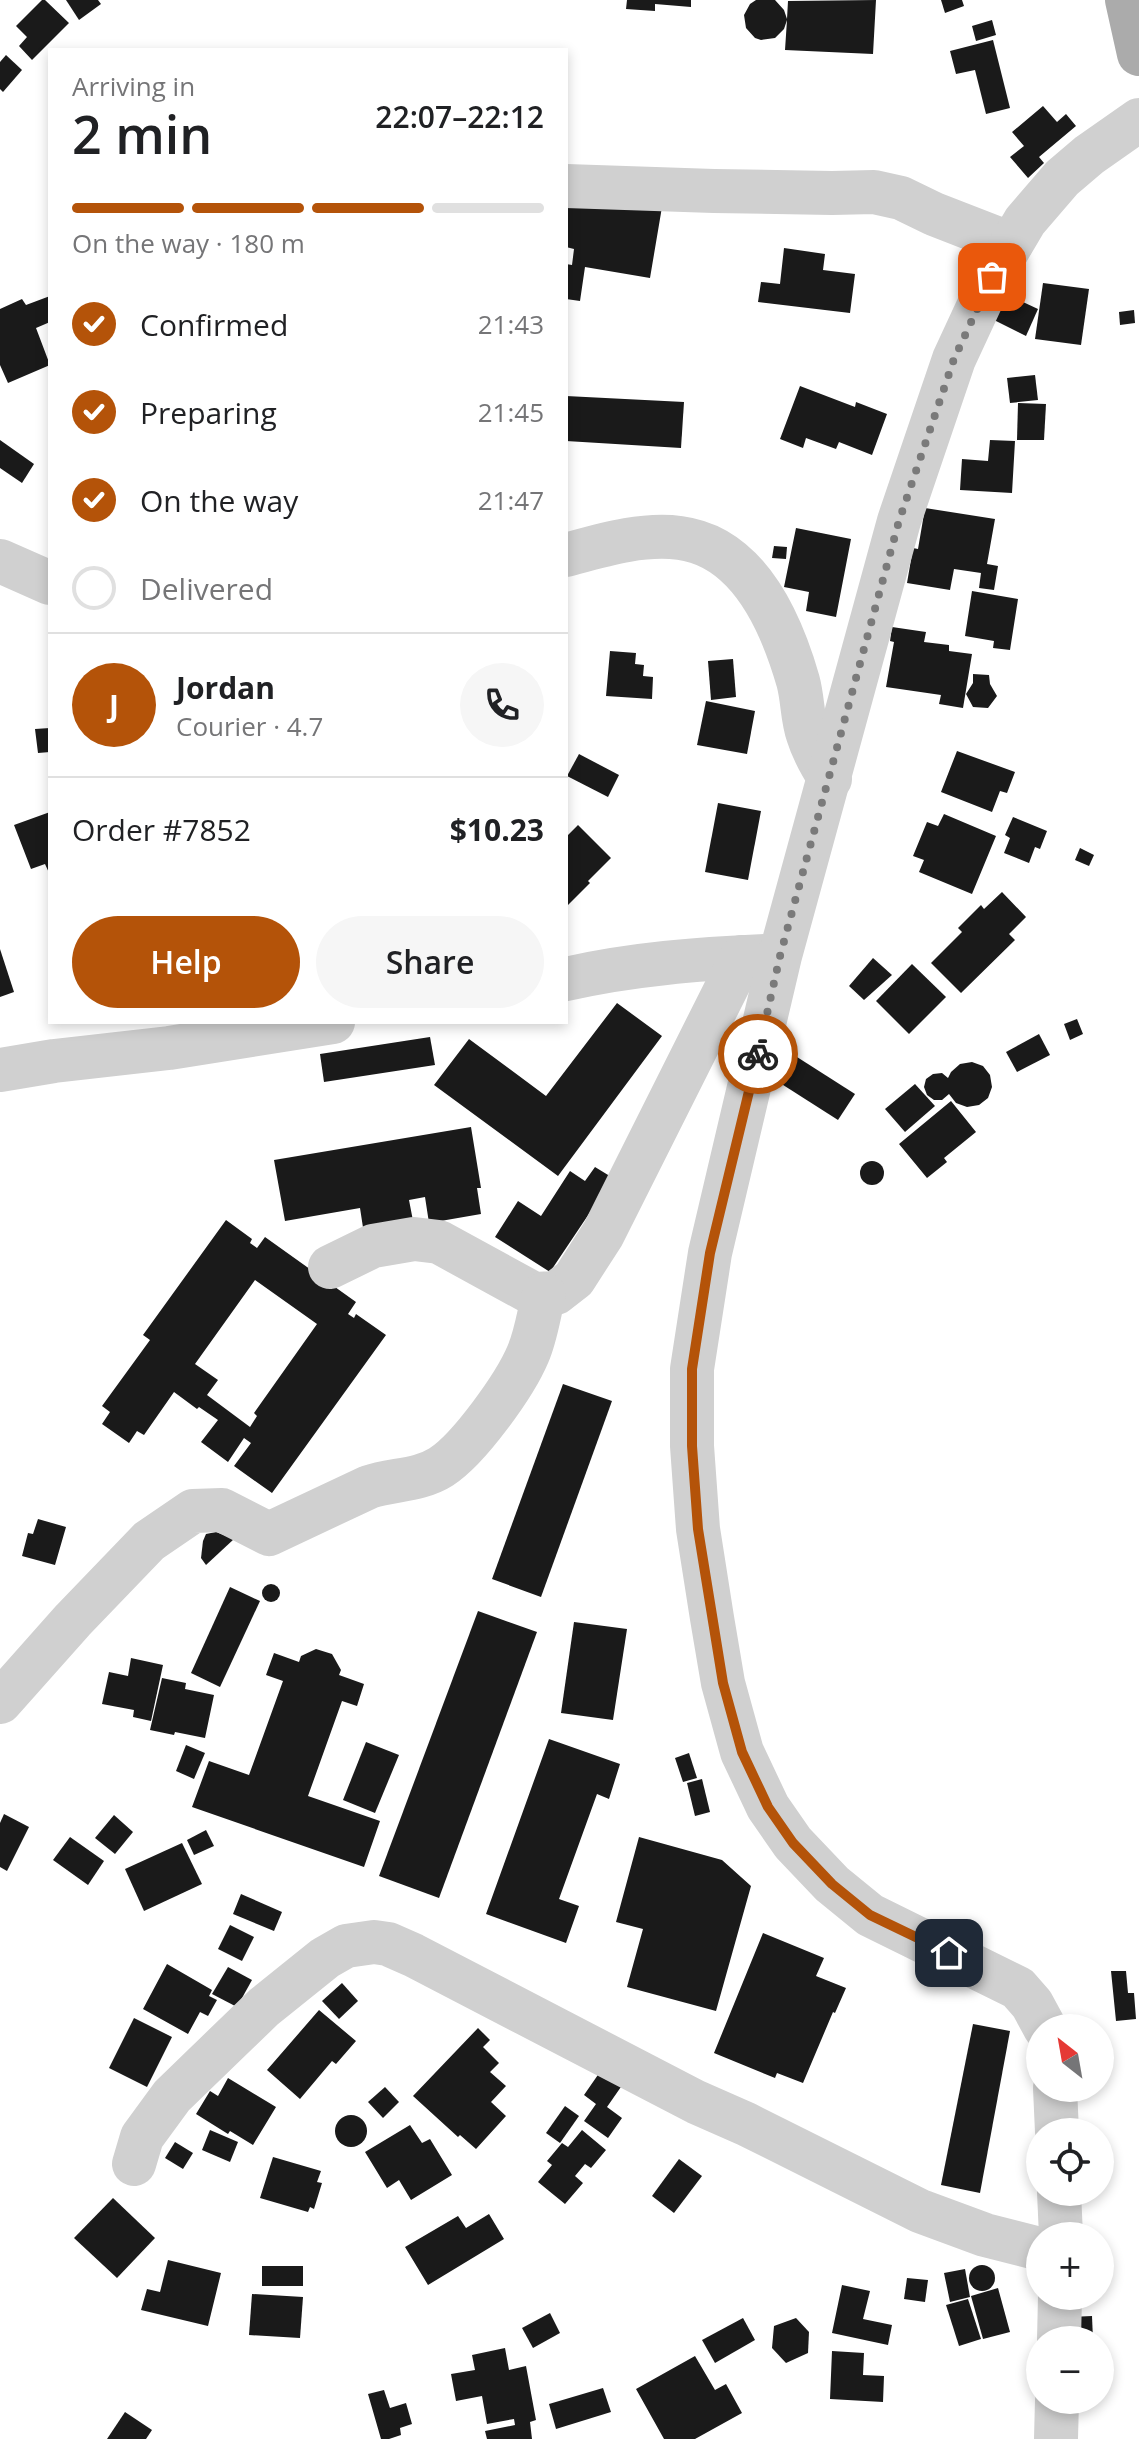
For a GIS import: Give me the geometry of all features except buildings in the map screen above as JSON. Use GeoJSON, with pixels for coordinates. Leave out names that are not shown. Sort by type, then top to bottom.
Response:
{"type":"FeatureCollection","features":[{"type":"Feature","properties":{"kind":"main road"},"geometry":{"type":"LineString","coordinates":[[1127,0],[1139,54]]}},
{"type":"Feature","properties":{"kind":"street"},"geometry":{"type":"LineString","coordinates":[[330,1267],[373,1246],[414,1239],[439,1242],[534,1294],[556,1293],[574,1279],[603,1234],[761,956],[830,779],[899,521],[932,423],[954,359],[992,277],[1025,221],[1062,178],[1099,147],[1139,120]]}},
{"type":"Feature","properties":{"kind":"street"},"geometry":{"type":"LineString","coordinates":[[568,186],[874,192],[901,198],[1011,244]]}},
{"type":"Feature","properties":{"kind":"street"},"geometry":{"type":"LineString","coordinates":[[568,554],[626,539],[679,538],[712,546],[736,563],[762,597],[786,644],[799,685],[807,732],[830,779]]}},
{"type":"Feature","properties":{"kind":"street"},"geometry":{"type":"LineString","coordinates":[[0,561],[48,582]]}},
{"type":"Feature","properties":{"kind":"street"},"geometry":{"type":"LineString","coordinates":[[568,979],[613,969],[701,958],[761,956]]}},
{"type":"Feature","properties":{"kind":"street"},"geometry":{"type":"LineString","coordinates":[[761,956],[750,1090],[710,1253],[692,1369],[692,1446],[698,1529],[723,1683],[742,1752],[768,1807],[793,1843],[832,1884],[870,1915],[1018,1988],[1037,2014]]}},
{"type":"Feature","properties":{"kind":"street"},"geometry":{"type":"LineString","coordinates":[[0,1070],[320,1024]]}},
{"type":"Feature","properties":{"kind":"street"},"geometry":{"type":"LineString","coordinates":[[0,1702],[149,1541],[193,1511],[222,1510],[269,1534],[369,1487],[385,1481],[422,1476],[442,1466],[475,1433],[511,1386],[529,1352],[544,1294]]}},
{"type":"Feature","properties":{"kind":"street"},"geometry":{"type":"LineString","coordinates":[[134,2164],[142,2137],[157,2114],[264,2007],[325,1958],[346,1946],[374,1942],[388,1944],[413,1955],[696,2102],[920,2211],[985,2235],[1026,2245]]}},
{"type":"Feature","properties":{"kind":"street"},"geometry":{"type":"LineString","coordinates":[[1056,2439],[1057,2414]]}},
{"type":"Feature","properties":{"kind":"way so far"},"geometry":{"type":"LineString","coordinates":[[758,1054],[780,956],[899,521],[954,359],[992,277]]}},
{"type":"Feature","properties":{"kind":"route"},"geometry":{"type":"LineString","coordinates":[[758,1054],[710,1253],[692,1369],[692,1446],[698,1529],[723,1683],[742,1752],[768,1807],[793,1843],[832,1884],[870,1915],[949,1953]]}}]}
